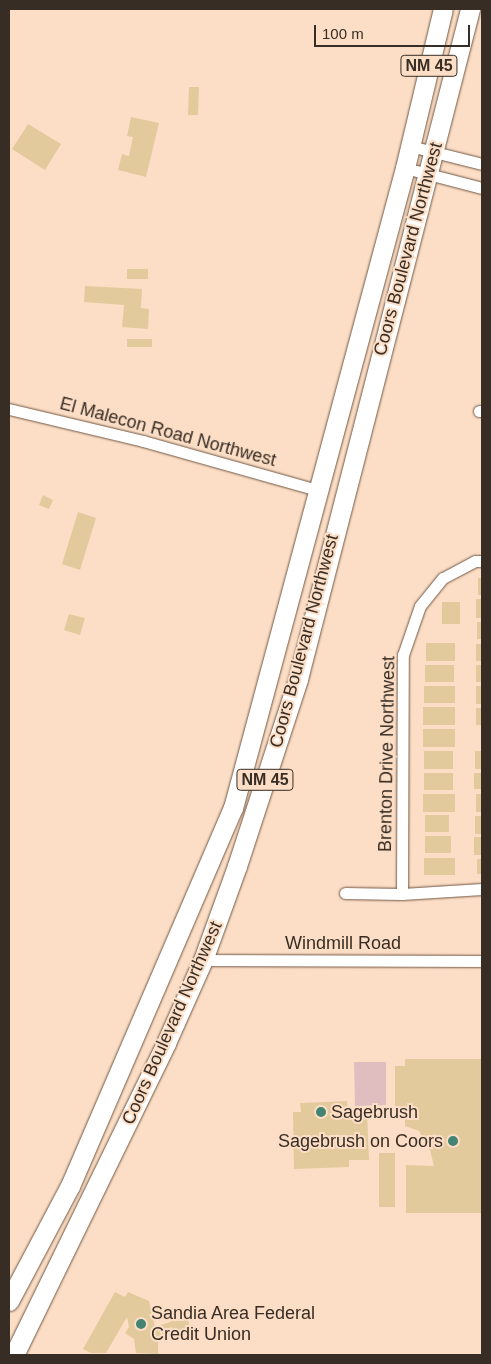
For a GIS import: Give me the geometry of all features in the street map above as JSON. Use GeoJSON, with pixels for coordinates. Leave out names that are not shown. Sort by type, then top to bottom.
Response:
{"type":"FeatureCollection","features":[{"type":"Feature","properties":{"kind":"main road","name":"Coors Boulevard Northwest"},"geometry":{"type":"LineString","coordinates":[[9,1301],[70,1186],[232,808],[410,146],[443,9]]}},
{"type":"Feature","properties":{"kind":"main road","name":"Coors Boulevard Northwest"},"geometry":{"type":"LineString","coordinates":[[14,1355],[89,1206],[203,960],[298,679],[470,9]]}},
{"type":"Feature","properties":{"kind":"street"},"geometry":{"type":"LineString","coordinates":[[410,146],[482,164]]}},
{"type":"Feature","properties":{"kind":"street"},"geometry":{"type":"LineString","coordinates":[[404,168],[482,188]]}},
{"type":"Feature","properties":{"kind":"street","name":"El Malecon Road Northwest"},"geometry":{"type":"LineString","coordinates":[[9,409],[143,441],[317,490]]}},
{"type":"Feature","properties":{"kind":"street","name":"Brenton Drive Northwest"},"geometry":{"type":"LineString","coordinates":[[402,894],[403,655],[420,606],[437,585],[443,578],[475,561],[482,561]]}},
{"type":"Feature","properties":{"kind":"street"},"geometry":{"type":"LineString","coordinates":[[345,893],[402,894],[482,889]]}},
{"type":"Feature","properties":{"kind":"street","name":"Windmill Road"},"geometry":{"type":"LineString","coordinates":[[203,960],[482,961]]}},
{"type":"Feature","properties":{"kind":"shaded area"},"geometry":{"type":"Polygon","coordinates":[[[354,1062],[386,1062],[386,1105],[355,1106],[354,1062]]]}},
{"type":"Feature","properties":{"kind":"building"},"geometry":{"type":"Polygon","coordinates":[[[189,87],[199,87],[198,115],[188,115],[189,87]]]}},
{"type":"Feature","properties":{"kind":"building"},"geometry":{"type":"Polygon","coordinates":[[[131,117],[159,123],[146,177],[118,170],[122,154],[129,156],[133,137],[127,136],[131,117]]]}},
{"type":"Feature","properties":{"kind":"building"},"geometry":{"type":"Polygon","coordinates":[[[28,124],[61,144],[45,170],[12,149],[28,124]]]}},
{"type":"Feature","properties":{"kind":"building"},"geometry":{"type":"Polygon","coordinates":[[[127,269],[148,269],[148,279],[127,279],[127,269]]]}},
{"type":"Feature","properties":{"kind":"building"},"geometry":{"type":"Polygon","coordinates":[[[85,286],[142,289],[141,308],[149,309],[148,329],[122,327],[124,305],[84,302],[85,286]]]}},
{"type":"Feature","properties":{"kind":"building"},"geometry":{"type":"Polygon","coordinates":[[[127,339],[152,339],[152,347],[127,347],[127,339]]]}},
{"type":"Feature","properties":{"kind":"building"},"geometry":{"type":"Polygon","coordinates":[[[43,495],[53,500],[49,509],[39,505],[43,495]]]}},
{"type":"Feature","properties":{"kind":"building"},"geometry":{"type":"Polygon","coordinates":[[[78,512],[96,518],[80,570],[62,564],[78,512]]]}},
{"type":"Feature","properties":{"kind":"building"},"geometry":{"type":"Polygon","coordinates":[[[478,578],[482,578],[482,595],[478,595],[478,578]]]}},
{"type":"Feature","properties":{"kind":"building"},"geometry":{"type":"Polygon","coordinates":[[[476,599],[482,599],[482,618],[476,618],[476,599]]]}},
{"type":"Feature","properties":{"kind":"building"},"geometry":{"type":"Polygon","coordinates":[[[442,602],[460,602],[460,624],[442,624],[442,602]]]}},
{"type":"Feature","properties":{"kind":"building"},"geometry":{"type":"Polygon","coordinates":[[[69,614],[85,618],[80,635],[64,630],[69,614]]]}},
{"type":"Feature","properties":{"kind":"building"},"geometry":{"type":"Polygon","coordinates":[[[477,622],[482,622],[482,639],[477,639],[477,622]]]}},
{"type":"Feature","properties":{"kind":"building"},"geometry":{"type":"Polygon","coordinates":[[[426,643],[455,643],[455,661],[426,661],[426,643]]]}},
{"type":"Feature","properties":{"kind":"building"},"geometry":{"type":"Polygon","coordinates":[[[476,644],[482,644],[482,661],[476,661],[476,644]]]}},
{"type":"Feature","properties":{"kind":"building"},"geometry":{"type":"Polygon","coordinates":[[[425,665],[454,665],[454,682],[425,682],[425,665]]]}},
{"type":"Feature","properties":{"kind":"building"},"geometry":{"type":"Polygon","coordinates":[[[476,665],[482,665],[482,682],[476,682],[476,665]]]}},
{"type":"Feature","properties":{"kind":"building"},"geometry":{"type":"Polygon","coordinates":[[[424,686],[455,686],[455,703],[424,703],[424,686]]]}},
{"type":"Feature","properties":{"kind":"building"},"geometry":{"type":"Polygon","coordinates":[[[476,686],[482,686],[482,704],[476,704],[476,686]]]}},
{"type":"Feature","properties":{"kind":"building"},"geometry":{"type":"Polygon","coordinates":[[[423,707],[455,707],[455,725],[423,725],[423,707]]]}},
{"type":"Feature","properties":{"kind":"building"},"geometry":{"type":"Polygon","coordinates":[[[476,708],[482,708],[482,725],[476,725],[476,708]]]}},
{"type":"Feature","properties":{"kind":"building"},"geometry":{"type":"Polygon","coordinates":[[[423,729],[455,729],[455,747],[423,747],[423,729]]]}},
{"type":"Feature","properties":{"kind":"building"},"geometry":{"type":"Polygon","coordinates":[[[424,751],[453,751],[453,769],[424,769],[424,751]]]}},
{"type":"Feature","properties":{"kind":"building"},"geometry":{"type":"Polygon","coordinates":[[[475,751],[482,751],[482,769],[475,769],[475,751]]]}},
{"type":"Feature","properties":{"kind":"building"},"geometry":{"type":"Polygon","coordinates":[[[424,773],[453,773],[453,790],[424,790],[424,773]]]}},
{"type":"Feature","properties":{"kind":"building"},"geometry":{"type":"Polygon","coordinates":[[[474,773],[482,773],[482,789],[474,789],[474,773]]]}},
{"type":"Feature","properties":{"kind":"building"},"geometry":{"type":"Polygon","coordinates":[[[423,794],[455,794],[455,812],[423,812],[423,794]]]}},
{"type":"Feature","properties":{"kind":"building"},"geometry":{"type":"Polygon","coordinates":[[[476,794],[482,794],[482,812],[476,812],[476,794]]]}},
{"type":"Feature","properties":{"kind":"building"},"geometry":{"type":"Polygon","coordinates":[[[425,815],[449,815],[449,832],[425,832],[425,815]]]}},
{"type":"Feature","properties":{"kind":"building"},"geometry":{"type":"Polygon","coordinates":[[[475,816],[482,816],[482,834],[475,834],[475,816]]]}},
{"type":"Feature","properties":{"kind":"building"},"geometry":{"type":"Polygon","coordinates":[[[425,836],[451,836],[451,853],[425,853],[425,836]]]}},
{"type":"Feature","properties":{"kind":"building"},"geometry":{"type":"Polygon","coordinates":[[[474,837],[482,837],[482,855],[474,855],[474,837]]]}},
{"type":"Feature","properties":{"kind":"building"},"geometry":{"type":"Polygon","coordinates":[[[424,858],[455,858],[455,875],[424,875],[424,858]]]}},
{"type":"Feature","properties":{"kind":"building"},"geometry":{"type":"Polygon","coordinates":[[[477,859],[482,859],[482,874],[477,874],[477,859]]]}},
{"type":"Feature","properties":{"kind":"building","name":"Sagebrush on Coors"},"geometry":{"type":"Polygon","coordinates":[[[405,1059],[482,1059],[482,1213],[406,1213],[406,1165],[434,1166],[430,1150],[419,1131],[405,1126],[405,1112],[395,1112],[395,1066],[405,1066],[405,1059]]]}},
{"type":"Feature","properties":{"kind":"building"},"geometry":{"type":"Polygon","coordinates":[[[347,1101],[348,1112],[367,1112],[369,1160],[349,1160],[349,1167],[294,1169],[293,1112],[301,1112],[300,1103],[347,1101]]]}},
{"type":"Feature","properties":{"kind":"building"},"geometry":{"type":"Polygon","coordinates":[[[379,1153],[395,1153],[395,1207],[379,1207],[379,1153]]]}},
{"type":"Feature","properties":{"kind":"building","name":"Sandia Area Federal Credit Union"},"geometry":{"type":"Polygon","coordinates":[[[115,1292],[125,1297],[128,1292],[149,1301],[155,1327],[187,1316],[190,1327],[158,1339],[158,1354],[136,1353],[134,1339],[125,1333],[129,1327],[127,1317],[106,1353],[91,1353],[83,1349],[115,1292]]]}},
{"type":"Feature","properties":{"kind":"place","name":"Sagebrush"},"geometry":{"type":"Point","coordinates":[321,1112]}},
{"type":"Feature","properties":{"kind":"place","name":"Sagebrush on Coors"},"geometry":{"type":"Point","coordinates":[453,1141]}},
{"type":"Feature","properties":{"kind":"place","name":"Sandia Area Federal Credit Union"},"geometry":{"type":"Point","coordinates":[141,1324]}}]}
